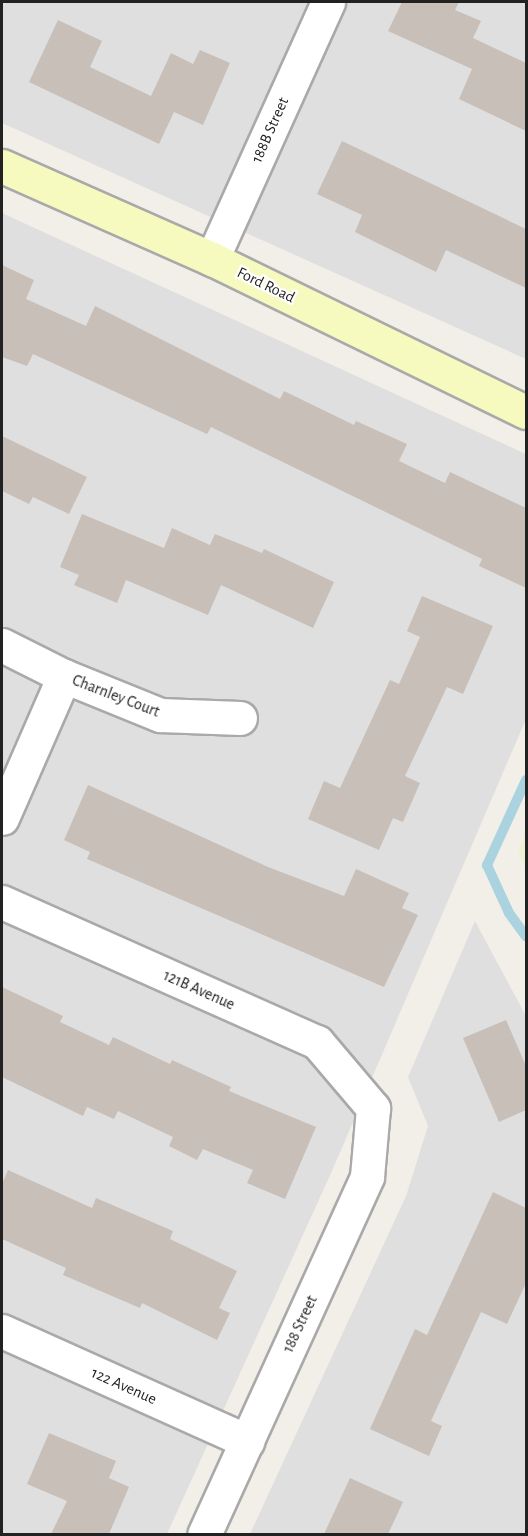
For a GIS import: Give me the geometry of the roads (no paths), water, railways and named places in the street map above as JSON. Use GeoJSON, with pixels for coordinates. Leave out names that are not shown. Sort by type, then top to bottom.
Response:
{"type":"FeatureCollection","features":[{"type":"Feature","properties":{"kind":"main road","name":"Ford Road"},"geometry":{"type":"LineString","coordinates":[[2,166],[212,259],[526,412]]}},
{"type":"Feature","properties":{"kind":"street","name":"188B Street"},"geometry":{"type":"LineString","coordinates":[[212,259],[328,2]]}},
{"type":"Feature","properties":{"kind":"street","name":"Charnley Court"},"geometry":{"type":"LineString","coordinates":[[2,645],[64,676],[160,714],[240,718]]}},
{"type":"Feature","properties":{"kind":"street","name":"Charnley Court"},"geometry":{"type":"LineString","coordinates":[[2,818],[64,676]]}},
{"type":"Feature","properties":{"kind":"street","name":"121B Avenue"},"geometry":{"type":"LineString","coordinates":[[2,902],[317,1042],[374,1108]]}},
{"type":"Feature","properties":{"kind":"street","name":"188 Street"},"geometry":{"type":"LineString","coordinates":[[204,1534],[367,1177],[374,1108]]}},
{"type":"Feature","properties":{"kind":"street","name":"122 Avenue"},"geometry":{"type":"LineString","coordinates":[[2,1331],[247,1441]]}},
{"type":"Feature","properties":{"kind":"waterway"},"geometry":{"type":"LineString","coordinates":[[526,780],[487,865],[509,913],[526,936]]}}]}
